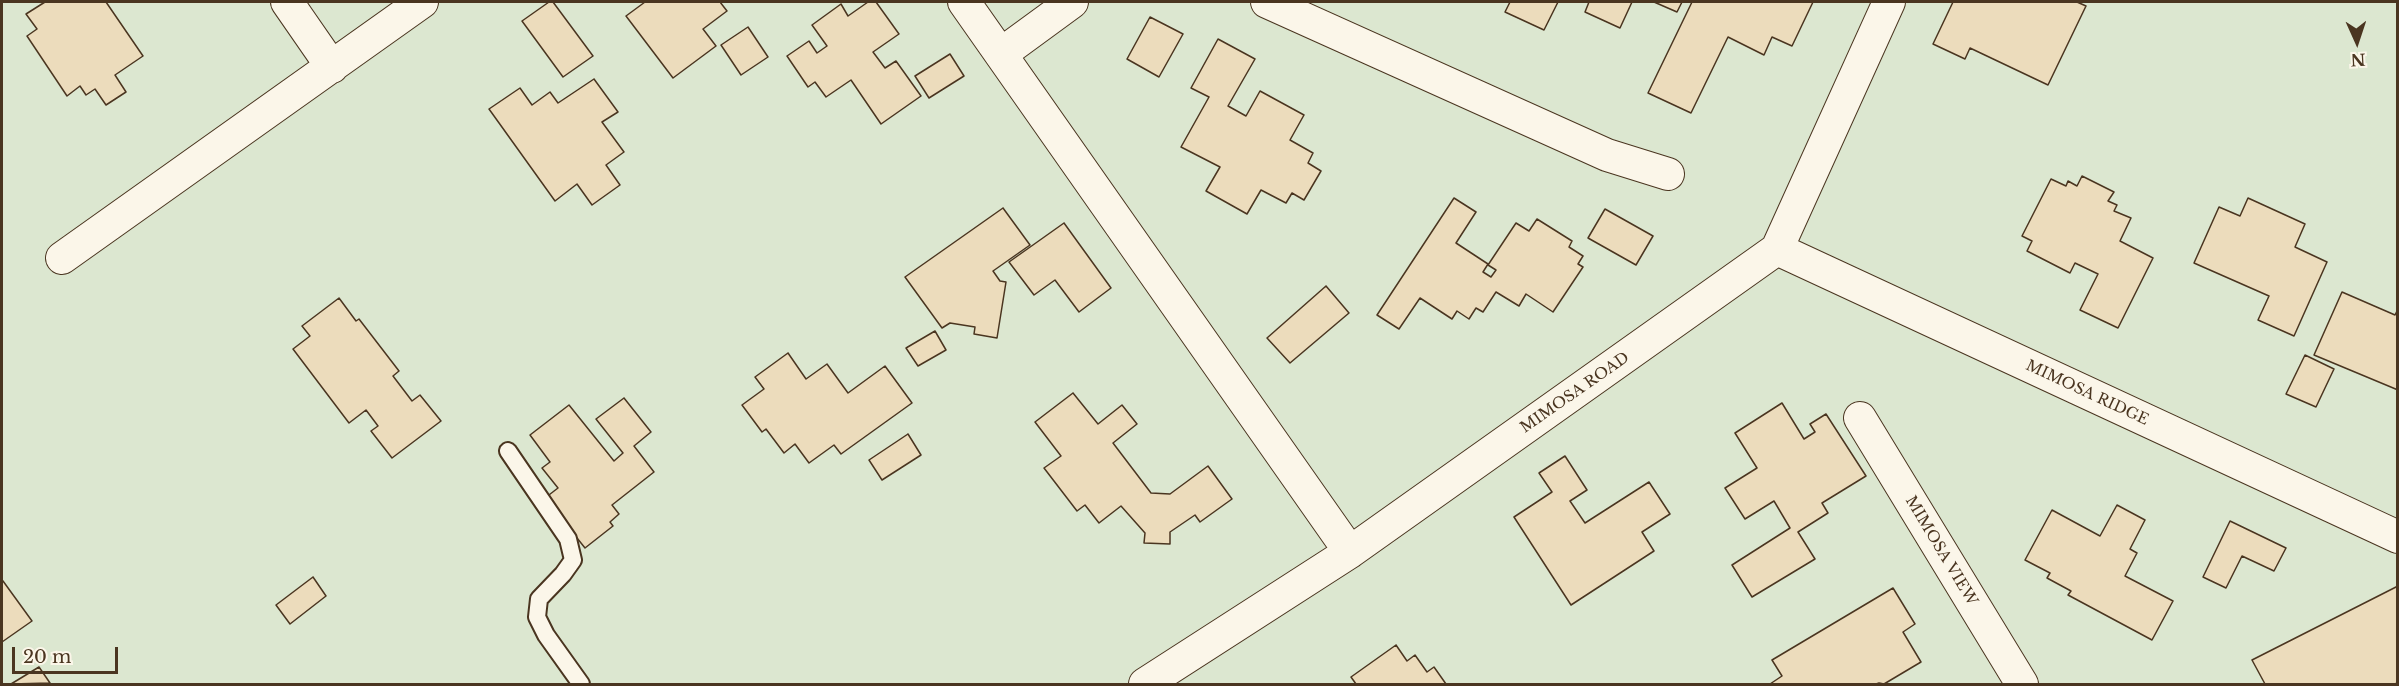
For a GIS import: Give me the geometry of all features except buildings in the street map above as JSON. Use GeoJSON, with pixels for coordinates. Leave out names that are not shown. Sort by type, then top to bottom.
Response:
{"type":"FeatureCollection","features":[{"type":"Feature","properties":{"kind":"street"},"geometry":{"type":"LineString","coordinates":[[287,2],[332,67]]}},
{"type":"Feature","properties":{"kind":"street"},"geometry":{"type":"LineString","coordinates":[[62,258],[422,2]]}},
{"type":"Feature","properties":{"kind":"street"},"geometry":{"type":"LineString","coordinates":[[964,2],[1350,552]]}},
{"type":"Feature","properties":{"kind":"street"},"geometry":{"type":"LineString","coordinates":[[1001,54],[1072,2]]}},
{"type":"Feature","properties":{"kind":"street"},"geometry":{"type":"LineString","coordinates":[[1267,2],[1607,154],[1668,174]]}},
{"type":"Feature","properties":{"kind":"street"},"geometry":{"type":"LineString","coordinates":[[1777,249],[1889,2]]}},
{"type":"Feature","properties":{"kind":"street","name":"MIMOSA RIDGE"},"geometry":{"type":"LineString","coordinates":[[1777,249],[2397,537]]}},
{"type":"Feature","properties":{"kind":"street","name":"MIMOSA ROAD"},"geometry":{"type":"LineString","coordinates":[[1145,684],[1350,552],[1777,249]]}},
{"type":"Feature","properties":{"kind":"street","name":"MIMOSA VIEW"},"geometry":{"type":"LineString","coordinates":[[1860,418],[2022,684]]}},
{"type":"Feature","properties":{"kind":"lane"},"geometry":{"type":"LineString","coordinates":[[508,451],[568,539],[573,560],[540,599],[537,617],[546,635],[581,684]]}},
{"type":"Feature","properties":{"kind":"green space"},"geometry":{"type":"Polygon","coordinates":[[[2,2],[2397,2],[2397,684],[2,684],[2,2]]]}}]}
